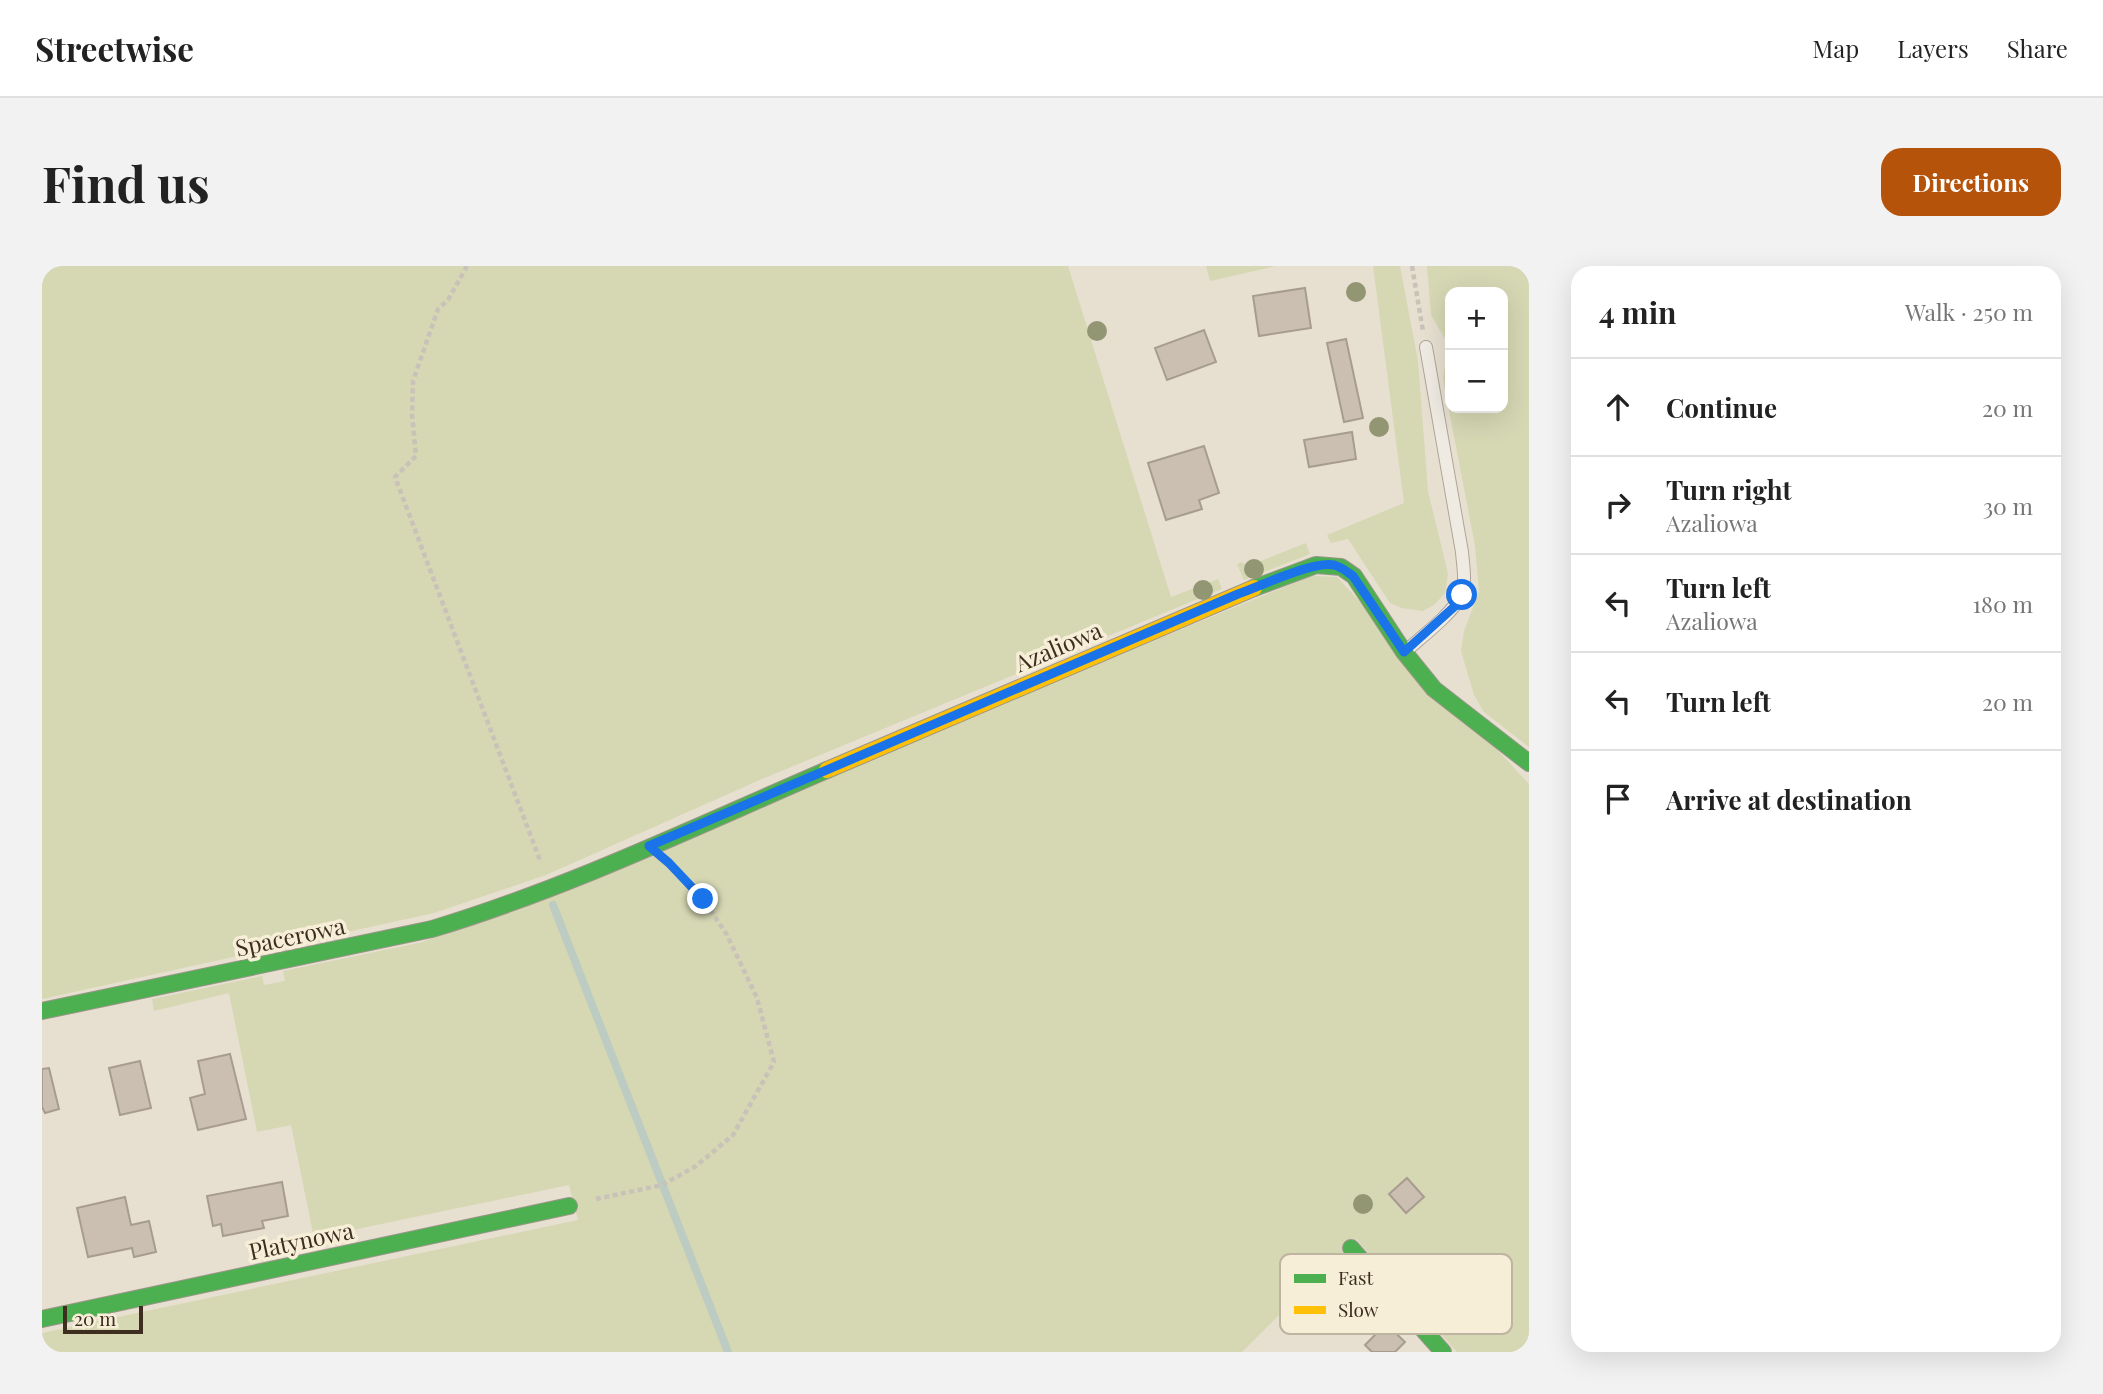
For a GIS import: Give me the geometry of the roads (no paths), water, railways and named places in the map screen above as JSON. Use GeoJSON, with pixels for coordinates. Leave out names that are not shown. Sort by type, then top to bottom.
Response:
{"type":"FeatureCollection","features":[{"type":"Feature","properties":{"kind":"street","name":"Azaliowa"},"geometry":{"type":"LineString","coordinates":[[547,889],[1238,594],[1317,565],[1332,565],[1353,576],[1404,652],[1434,689],[1529,763]]}},
{"type":"Feature","properties":{"kind":"street","name":"Spacerowa"},"geometry":{"type":"LineString","coordinates":[[42,1012],[432,929],[547,889]]}},
{"type":"Feature","properties":{"kind":"street","name":"Platynowa"},"geometry":{"type":"LineString","coordinates":[[42,1318],[569,1206]]}},
{"type":"Feature","properties":{"kind":"street"},"geometry":{"type":"LineString","coordinates":[[1351,1248],[1356,1254]]}},
{"type":"Feature","properties":{"kind":"street"},"geometry":{"type":"LineString","coordinates":[[1427,1334],[1443,1352]]}},
{"type":"Feature","properties":{"kind":"lane"},"geometry":{"type":"LineString","coordinates":[[1404,652],[1454,607],[1462,595],[1464,575],[1426,347]]}},
{"type":"Feature","properties":{"kind":"waterway"},"geometry":{"type":"LineString","coordinates":[[553,905],[728,1352]]}}]}
